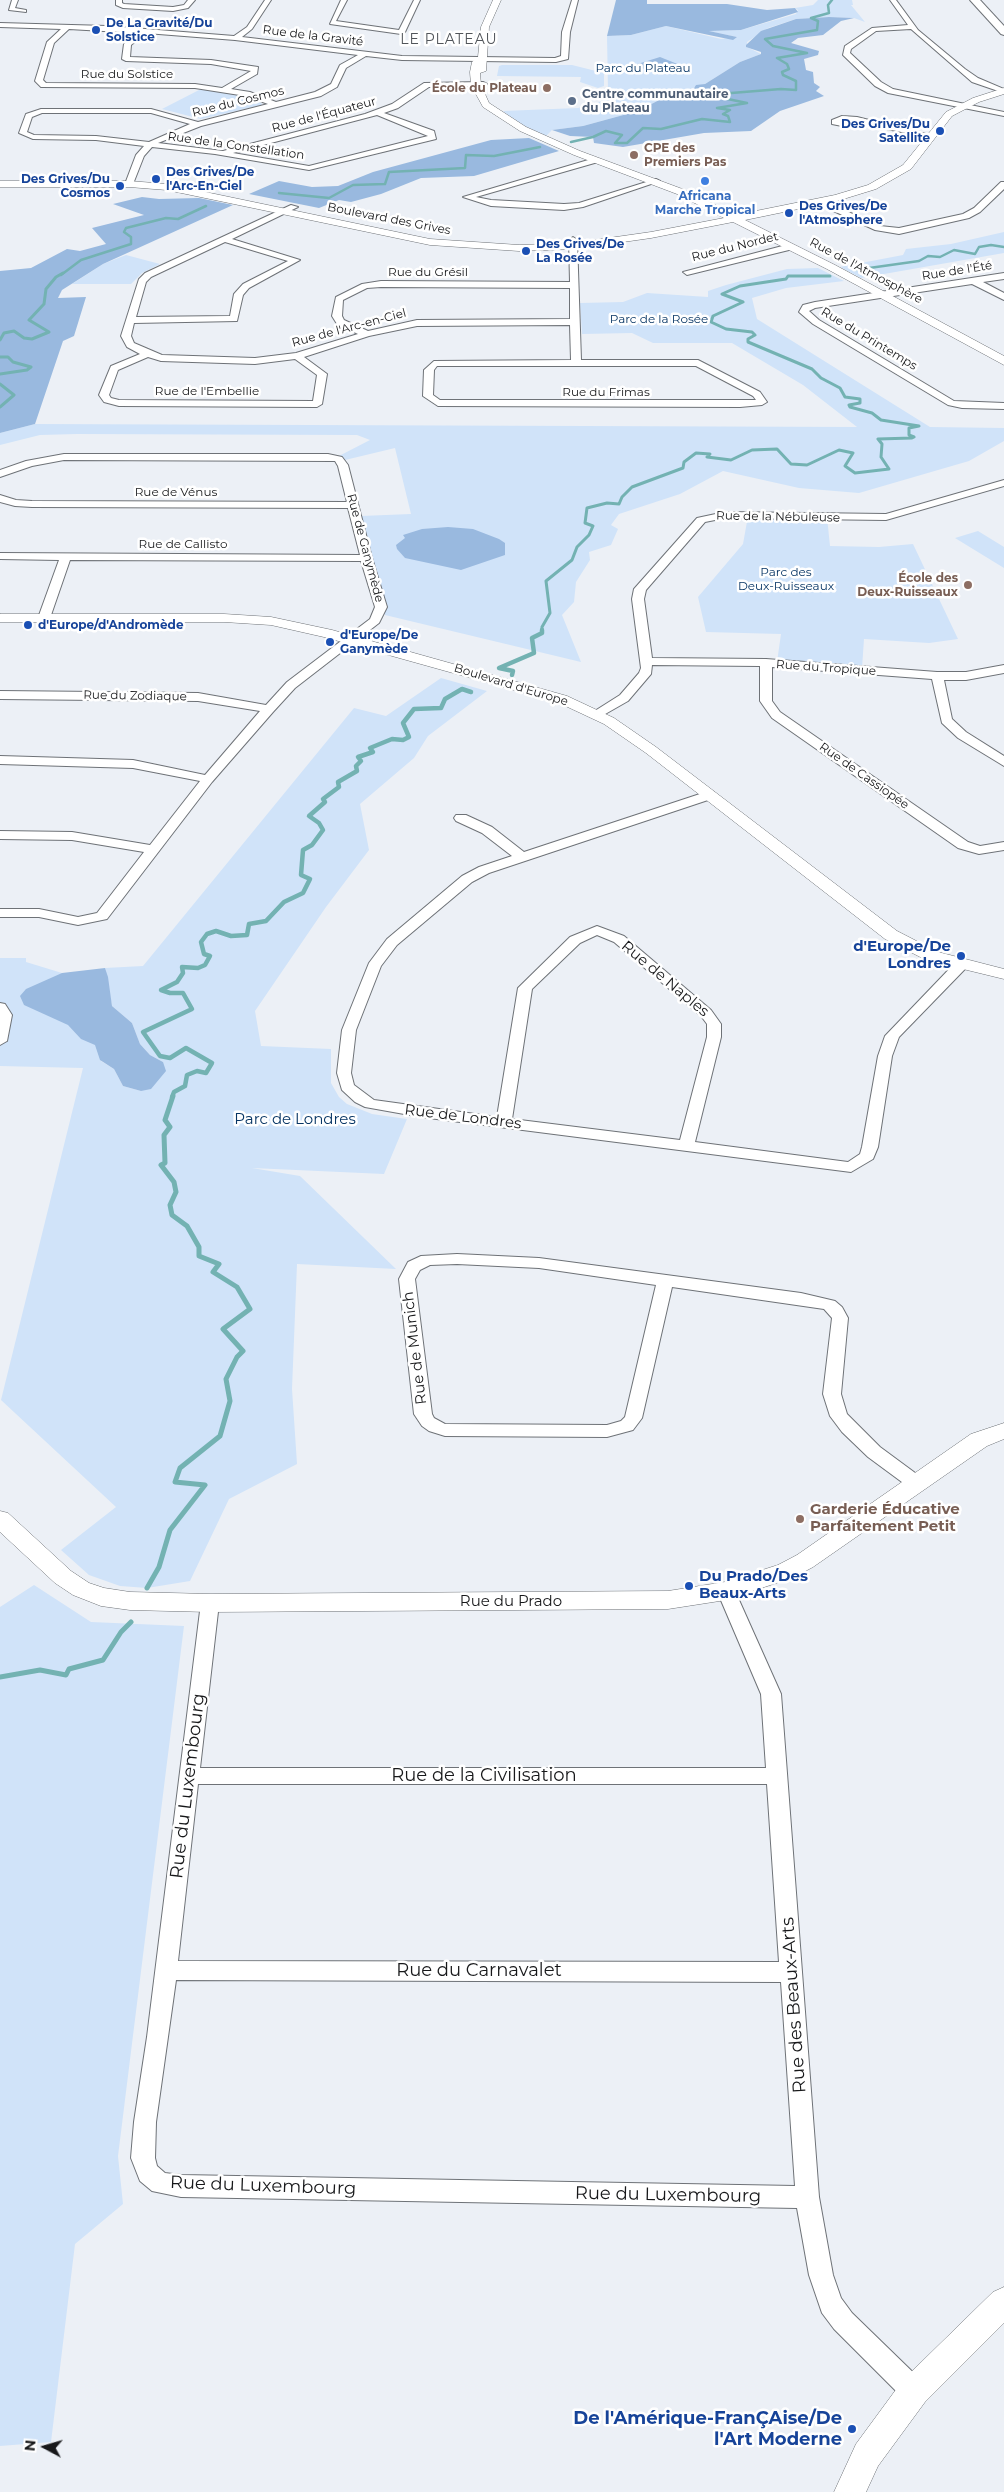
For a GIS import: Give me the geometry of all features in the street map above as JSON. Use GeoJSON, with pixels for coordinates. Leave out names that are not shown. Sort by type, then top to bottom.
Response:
{"type":"FeatureCollection","features":[{"type":"Feature","properties":{"kind":"main road"},"geometry":{"type":"LineString","coordinates":[[975,0],[1004,32]]}},
{"type":"Feature","properties":{"kind":"main road"},"geometry":{"type":"LineString","coordinates":[[988,0],[1004,19]]}},
{"type":"Feature","properties":{"kind":"street"},"geometry":{"type":"LineString","coordinates":[[15,0],[11,9],[24,11]]}},
{"type":"Feature","properties":{"kind":"street"},"geometry":{"type":"LineString","coordinates":[[119,0],[118,4],[123,6],[173,9],[186,7],[192,0]]}},
{"type":"Feature","properties":{"kind":"street"},"geometry":{"type":"LineString","coordinates":[[235,38],[250,28],[268,0]]}},
{"type":"Feature","properties":{"kind":"street"},"geometry":{"type":"LineString","coordinates":[[344,0],[332,23],[401,32],[417,0]]}},
{"type":"Feature","properties":{"kind":"street"},"geometry":{"type":"LineString","coordinates":[[480,84],[476,62],[481,59],[485,27],[497,0]]}},
{"type":"Feature","properties":{"kind":"street","name":"Rue de la Gravité"},"geometry":{"type":"LineString","coordinates":[[0,26],[67,27],[235,38],[418,59],[563,58],[566,32],[575,0]]}},
{"type":"Feature","properties":{"kind":"street"},"geometry":{"type":"LineString","coordinates":[[894,0],[912,27],[968,76],[1001,89]]}},
{"type":"Feature","properties":{"kind":"street","name":"Rue du Solstice"},"geometry":{"type":"LineString","coordinates":[[67,27],[51,42],[39,81],[44,85],[183,86],[247,94],[277,105]]}},
{"type":"Feature","properties":{"kind":"street"},"geometry":{"type":"LineString","coordinates":[[912,27],[874,29],[848,48],[846,53],[884,88],[950,104],[1004,114]]}},
{"type":"Feature","properties":{"kind":"street"},"geometry":{"type":"LineString","coordinates":[[144,31],[128,44],[126,59],[139,62],[211,62],[256,69],[224,90]]}},
{"type":"Feature","properties":{"kind":"street","name":"Rue du Cosmos"},"geometry":{"type":"LineString","coordinates":[[130,182],[138,158],[149,145],[169,134],[198,124],[311,96],[330,88],[337,82],[343,67],[364,54]]}},
{"type":"Feature","properties":{"kind":"street","name":"Rue de l'Atmosphère"},"geometry":{"type":"LineString","coordinates":[[480,84],[496,109],[530,133],[595,160],[656,181],[884,295],[1004,361]]}},
{"type":"Feature","properties":{"kind":"street","name":"Rue de l'Équateur"},"geometry":{"type":"LineString","coordinates":[[224,153],[376,113],[395,106],[427,85],[480,84]]}},
{"type":"Feature","properties":{"kind":"street"},"geometry":{"type":"LineString","coordinates":[[935,115],[950,104],[1001,89]]}},
{"type":"Feature","properties":{"kind":"street","name":"Boulevard des Grives"},"geometry":{"type":"LineString","coordinates":[[0,179],[182,183],[290,209],[435,236],[504,242],[574,243],[728,217],[856,192],[893,176],[912,162],[930,136],[949,114],[962,106],[1001,89]]}},
{"type":"Feature","properties":{"kind":"street","name":"Rue de la Constellation"},"geometry":{"type":"LineString","coordinates":[[198,124],[151,111],[41,111],[28,116],[23,134],[33,137],[96,138],[224,153],[313,168],[433,137],[428,132],[376,113]]}},
{"type":"Feature","properties":{"kind":"street"},"geometry":{"type":"LineString","coordinates":[[860,122],[930,136]]}},
{"type":"Feature","properties":{"kind":"street","name":"Boulevard des Grives"},"geometry":{"type":"LineString","coordinates":[[814,200],[844,190],[881,174],[898,162],[926,123]]}},
{"type":"Feature","properties":{"kind":"street"},"geometry":{"type":"LineString","coordinates":[[595,160],[467,197],[491,203],[564,207],[580,205],[656,181]]}},
{"type":"Feature","properties":{"kind":"street"},"geometry":{"type":"LineString","coordinates":[[881,174],[893,176]]}},
{"type":"Feature","properties":{"kind":"street","name":"Boulevard des Grives"},"geometry":{"type":"LineString","coordinates":[[0,184],[130,182]]}},
{"type":"Feature","properties":{"kind":"street"},"geometry":{"type":"LineString","coordinates":[[814,200],[878,228],[894,231],[966,216],[977,210],[1001,191],[1004,184]]}},
{"type":"Feature","properties":{"kind":"street","name":"Rue de l'Arc-en-Ciel"},"geometry":{"type":"LineString","coordinates":[[290,209],[148,275],[142,281],[126,336],[127,341],[148,354],[176,360],[255,360],[298,356],[367,334],[407,324],[425,322],[575,322]]}},
{"type":"Feature","properties":{"kind":"street"},"geometry":{"type":"LineString","coordinates":[[131,320],[234,319],[239,294],[246,286],[296,260],[222,240]]}},
{"type":"Feature","properties":{"kind":"street"},"geometry":{"type":"LineString","coordinates":[[574,243],[576,363]]}},
{"type":"Feature","properties":{"kind":"street","name":"Rue du Nordet"},"geometry":{"type":"LineString","coordinates":[[687,272],[790,247]]}},
{"type":"Feature","properties":{"kind":"street","name":"Rue de l'Été"},"geometry":{"type":"LineString","coordinates":[[884,295],[1004,276]]}},
{"type":"Feature","properties":{"kind":"street"},"geometry":{"type":"LineString","coordinates":[[974,281],[1004,297]]}},
{"type":"Feature","properties":{"kind":"street","name":"Rue du Grésil"},"geometry":{"type":"LineString","coordinates":[[367,334],[340,322],[337,316],[339,299],[366,286],[381,284],[575,285]]}},
{"type":"Feature","properties":{"kind":"street","name":"Rue du Printemps"},"geometry":{"type":"LineString","coordinates":[[884,295],[810,306],[804,309],[804,312],[816,322],[951,403],[967,406],[1004,406]]}},
{"type":"Feature","properties":{"kind":"street","name":"Rue de l'Embellie"},"geometry":{"type":"LineString","coordinates":[[148,354],[114,368],[104,395],[107,400],[119,403],[317,404],[322,374],[298,356]]}},
{"type":"Feature","properties":{"kind":"street","name":"Rue du Frimas"},"geometry":{"type":"LineString","coordinates":[[439,362],[576,363],[703,364],[757,394],[762,402],[740,404],[446,404],[432,401],[428,396],[430,370],[434,364],[439,362]]}},
{"type":"Feature","properties":{"kind":"street","name":"Rue de Ganymède"},"geometry":{"type":"LineString","coordinates":[[0,474],[30,463],[64,457],[328,457],[343,463],[381,611],[375,621],[291,685],[269,709],[208,779],[108,910],[96,919],[78,921],[39,913],[0,913]]}},
{"type":"Feature","properties":{"kind":"street","name":"Rue de la Nébuleuse"},"geometry":{"type":"LineString","coordinates":[[596,714],[630,693],[645,674],[646,661],[638,599],[640,589],[701,520],[726,515],[877,518],[894,515],[1004,482]]}},
{"type":"Feature","properties":{"kind":"street","name":"Rue de Vénus"},"geometry":{"type":"LineString","coordinates":[[0,498],[15,503],[32,504],[354,505]]}},
{"type":"Feature","properties":{"kind":"street","name":"Rue de Callisto"},"geometry":{"type":"LineString","coordinates":[[0,556],[366,558]]}},
{"type":"Feature","properties":{"kind":"street"},"geometry":{"type":"LineString","coordinates":[[44,618],[65,557]]}},
{"type":"Feature","properties":{"kind":"street","name":"Boulevard d'Europe"},"geometry":{"type":"LineString","coordinates":[[0,618],[240,618],[288,624],[352,640],[554,697],[596,714],[652,750],[891,934],[919,950],[961,965],[1004,974]]}},
{"type":"Feature","properties":{"kind":"street","name":"Rue du Tropique"},"geometry":{"type":"LineString","coordinates":[[646,661],[766,663],[936,676],[966,676],[1004,669]]}},
{"type":"Feature","properties":{"kind":"street","name":"Rue de Cassiopée"},"geometry":{"type":"LineString","coordinates":[[766,663],[766,701],[776,716],[963,845],[979,850],[1004,846]]}},
{"type":"Feature","properties":{"kind":"street"},"geometry":{"type":"LineString","coordinates":[[936,676],[946,720],[962,735],[1004,762]]}},
{"type":"Feature","properties":{"kind":"street","name":"Rue du Zodiaque"},"geometry":{"type":"LineString","coordinates":[[0,695],[198,696],[269,709]]}},
{"type":"Feature","properties":{"kind":"street"},"geometry":{"type":"LineString","coordinates":[[0,760],[133,764],[208,779]]}},
{"type":"Feature","properties":{"kind":"street","name":"Rue de Londres"},"geometry":{"type":"LineString","coordinates":[[709,795],[484,870],[467,879],[385,950],[374,966],[351,1023],[344,1073],[348,1087],[360,1100],[370,1104],[851,1167],[867,1156],[870,1147],[885,1056],[892,1036],[961,965]]}},
{"type":"Feature","properties":{"kind":"street"},"geometry":{"type":"LineString","coordinates":[[461,818],[487,830],[522,857]]}},
{"type":"Feature","properties":{"kind":"street"},"geometry":{"type":"LineString","coordinates":[[0,835],[72,836],[153,850]]}},
{"type":"Feature","properties":{"kind":"street","name":"Rue de Naples"},"geometry":{"type":"LineString","coordinates":[[504,1121],[526,988],[576,940],[597,930],[619,939],[706,1013],[714,1024],[714,1037],[686,1146]]}},
{"type":"Feature","properties":{"kind":"street"},"geometry":{"type":"LineString","coordinates":[[0,1008],[5,1016],[0,1041]]}},
{"type":"Feature","properties":{"kind":"street","name":"Rue de Munich"},"geometry":{"type":"LineString","coordinates":[[665,1282],[633,1418],[628,1426],[607,1431],[456,1431],[435,1428],[423,1414],[407,1279],[414,1266],[438,1259],[510,1261],[575,1267],[665,1282],[816,1301],[829,1305],[840,1318],[832,1394],[840,1416],[848,1428],[874,1452],[916,1483]]}},
{"type":"Feature","properties":{"kind":"street","name":"Rue du Prado"},"geometry":{"type":"LineString","coordinates":[[0,1520],[63,1577],[81,1589],[101,1597],[210,1603],[639,1602],[697,1597],[760,1581],[805,1561],[979,1440],[1004,1431]]}},
{"type":"Feature","properties":{"kind":"street","name":"Rue des Beaux-Arts"},"geometry":{"type":"LineString","coordinates":[[726,1591],[771,1694],[807,2197],[821,2275],[831,2305],[850,2328],[914,2391]]}},
{"type":"Feature","properties":{"kind":"street","name":"Rue du Luxembourg"},"geometry":{"type":"LineString","coordinates":[[210,1603],[143,2158],[148,2174],[160,2183],[181,2186],[807,2197]]}},
{"type":"Feature","properties":{"kind":"street","name":"Rue de la Civilisation"},"geometry":{"type":"LineString","coordinates":[[190,1776],[778,1776]]}},
{"type":"Feature","properties":{"kind":"street","name":"Rue du Carnavalet"},"geometry":{"type":"LineString","coordinates":[[166,1970],[792,1972]]}},
{"type":"Feature","properties":{"kind":"street"},"geometry":{"type":"LineString","coordinates":[[850,2492],[867,2455],[914,2391],[1004,2302]]}},
{"type":"Feature","properties":{"kind":"green space"},"geometry":{"type":"Polygon","coordinates":[[[616,0],[647,0],[647,4],[727,4],[767,10],[795,8],[798,12],[741,30],[709,31],[737,37],[733,40],[666,26],[631,35],[607,36],[616,0]]]}},
{"type":"Feature","properties":{"kind":"green space","name":"Parc du Plateau"},"geometry":{"type":"Polygon","coordinates":[[[818,0],[852,0],[853,5],[851,5],[865,22],[854,18],[796,19],[768,28],[747,42],[747,47],[761,54],[740,62],[705,84],[663,98],[638,111],[583,126],[552,130],[545,137],[520,124],[503,111],[578,108],[603,101],[591,96],[608,91],[607,36],[631,35],[666,26],[721,39],[737,37],[708,31],[741,30],[796,14],[798,10],[795,8],[813,5],[818,0]]]}},
{"type":"Feature","properties":{"kind":"green space"},"geometry":{"type":"Polygon","coordinates":[[[854,18],[841,21],[823,35],[798,38],[791,43],[819,51],[818,55],[804,59],[806,70],[813,72],[814,83],[820,87],[816,91],[824,96],[780,111],[751,131],[704,133],[623,147],[594,143],[593,137],[570,136],[552,130],[583,126],[638,111],[663,98],[693,90],[696,85],[705,84],[740,62],[761,54],[761,52],[746,47],[746,45],[761,31],[796,19],[854,18]]]}},
{"type":"Feature","properties":{"kind":"green space"},"geometry":{"type":"Polygon","coordinates":[[[660,57],[685,67],[638,69],[628,67],[660,57]]]}},
{"type":"Feature","properties":{"kind":"green space"},"geometry":{"type":"Polygon","coordinates":[[[572,65],[604,73],[604,86],[598,88],[580,82],[581,77],[497,76],[499,66],[572,65]]]}},
{"type":"Feature","properties":{"kind":"green space"},"geometry":{"type":"Polygon","coordinates":[[[201,89],[244,95],[261,102],[262,105],[201,119],[162,109],[201,89]]]}},
{"type":"Feature","properties":{"kind":"green space"},"geometry":{"type":"Polygon","coordinates":[[[529,138],[559,151],[474,176],[421,178],[381,194],[351,202],[339,200],[319,208],[249,194],[279,181],[312,187],[338,186],[373,172],[491,140],[529,138]]]}},
{"type":"Feature","properties":{"kind":"green space"},"geometry":{"type":"Polygon","coordinates":[[[142,197],[159,199],[199,198],[233,205],[103,264],[62,290],[58,298],[86,297],[74,336],[63,341],[35,424],[0,433],[0,271],[31,268],[67,249],[80,251],[106,244],[92,228],[144,215],[113,204],[142,197]]]}},
{"type":"Feature","properties":{"kind":"green space"},"geometry":{"type":"Polygon","coordinates":[[[1004,232],[1004,253],[861,278],[840,267],[903,255],[906,249],[951,244],[1004,232]]]}},
{"type":"Feature","properties":{"kind":"green space"},"geometry":{"type":"Polygon","coordinates":[[[126,255],[160,264],[142,273],[131,284],[72,284],[103,264],[126,255]]]}},
{"type":"Feature","properties":{"kind":"green space","name":"Parc de la Rosée"},"geometry":{"type":"Polygon","coordinates":[[[818,268],[844,281],[786,288],[752,298],[757,319],[930,427],[1004,428],[1004,441],[969,461],[859,493],[799,488],[723,471],[680,494],[619,514],[611,525],[618,529],[611,545],[589,552],[590,560],[576,582],[574,602],[562,615],[581,662],[385,615],[361,516],[411,514],[395,448],[345,460],[337,457],[370,440],[357,435],[40,435],[0,445],[0,433],[35,424],[857,427],[803,385],[732,343],[653,343],[632,333],[582,334],[580,303],[623,302],[647,293],[708,297],[708,291],[726,285],[787,269],[818,268]]]}},
{"type":"Feature","properties":{"kind":"green space","name":"Parc des Deux-Ruisseaux"},"geometry":{"type":"Polygon","coordinates":[[[748,516],[827,517],[830,546],[879,547],[913,544],[958,639],[929,643],[864,639],[862,668],[777,662],[781,634],[706,632],[698,597],[743,544],[748,516]]]}},
{"type":"Feature","properties":{"kind":"green space"},"geometry":{"type":"Polygon","coordinates":[[[448,527],[473,529],[499,539],[505,543],[505,555],[461,570],[405,558],[397,549],[396,545],[405,538],[403,535],[422,529],[448,527]]]}},
{"type":"Feature","properties":{"kind":"green space"},"geometry":{"type":"Polygon","coordinates":[[[978,531],[1004,547],[1004,568],[955,538],[978,531]]]}},
{"type":"Feature","properties":{"kind":"green space","name":"Parc de Londres"},"geometry":{"type":"Polygon","coordinates":[[[441,678],[487,691],[428,736],[414,758],[360,804],[369,850],[326,907],[255,1011],[261,1046],[331,1049],[331,1083],[339,1097],[347,1104],[372,1114],[407,1119],[384,1174],[252,1168],[300,1176],[396,1269],[297,1264],[292,1389],[297,1464],[229,1499],[190,1581],[147,1588],[120,1586],[89,1575],[61,1550],[116,1507],[1,1400],[83,1068],[0,1066],[0,958],[26,958],[26,962],[62,973],[98,973],[101,1061],[114,1069],[123,1086],[141,1091],[163,1062],[150,1055],[140,1044],[132,1023],[112,1006],[105,968],[143,966],[354,708],[386,716],[441,678]]]}},
{"type":"Feature","properties":{"kind":"green space"},"geometry":{"type":"Polygon","coordinates":[[[105,968],[112,1006],[132,1023],[140,1044],[150,1055],[163,1062],[166,1071],[151,1089],[141,1091],[123,1086],[114,1069],[100,1060],[95,1045],[81,1039],[68,1025],[24,1005],[20,996],[26,989],[62,973],[105,968]]]}},
{"type":"Feature","properties":{"kind":"green space"},"geometry":{"type":"Polygon","coordinates":[[[34,1585],[91,1622],[184,1626],[118,2156],[123,2204],[75,2244],[51,2442],[0,2446],[0,1607],[34,1585]]]}},
{"type":"Feature","properties":{"kind":"waterway"},"geometry":{"type":"LineString","coordinates":[[571,142],[593,137],[606,131],[622,135],[615,143],[627,143],[643,128],[661,129],[702,119],[730,122],[728,116],[723,114],[730,110],[717,108],[747,103],[718,97],[719,94],[781,89],[796,90],[796,81],[783,75],[782,72],[789,69],[787,64],[777,58],[807,53],[773,46],[765,39],[817,30],[818,21],[811,18],[829,13],[828,5],[832,0]]}},
{"type":"Feature","properties":{"kind":"waterway"},"geometry":{"type":"LineString","coordinates":[[279,193],[329,198],[353,185],[385,184],[389,172],[465,168],[466,155],[494,156],[540,147]]}},
{"type":"Feature","properties":{"kind":"waterway"},"geometry":{"type":"LineString","coordinates":[[61,275],[81,260],[131,244],[131,237],[124,232],[126,228],[166,218],[178,219],[206,206]]}},
{"type":"Feature","properties":{"kind":"waterway"},"geometry":{"type":"LineString","coordinates":[[855,270],[919,261],[928,256],[940,257],[954,250],[975,254],[979,247],[991,245],[1004,247]]}},
{"type":"Feature","properties":{"kind":"waterway"},"geometry":{"type":"LineString","coordinates":[[0,340],[4,333],[14,331],[24,338],[32,339],[49,332],[29,320],[44,304],[46,289],[56,277],[63,273]]}},
{"type":"Feature","properties":{"kind":"waterway"},"geometry":{"type":"LineString","coordinates":[[512,675],[513,671],[499,668],[534,653],[532,638],[542,633],[542,627],[550,613],[546,581],[572,560],[577,547],[589,535],[593,526],[585,523],[587,508],[607,503],[619,504],[622,497],[632,487],[683,468],[684,462],[696,453],[710,454],[707,457],[731,460],[752,450],[777,449],[791,464],[807,465],[839,450],[853,453],[845,466],[855,473],[889,469],[881,457],[882,444],[878,439],[912,438],[914,437],[909,435],[909,428],[919,426],[881,420],[872,413],[850,407],[849,405],[860,403],[860,399],[845,397],[840,388],[821,378],[812,369],[748,342],[748,339],[755,335],[752,332],[726,329],[711,322],[713,316],[743,302],[722,294],[740,286],[786,279],[788,276],[830,276]]}},
{"type":"Feature","properties":{"kind":"waterway"},"geometry":{"type":"LineString","coordinates":[[0,357],[8,357],[13,362],[31,367],[27,370],[0,374]]}},
{"type":"Feature","properties":{"kind":"waterway"},"geometry":{"type":"LineString","coordinates":[[0,384],[14,395],[0,407]]}},
{"type":"Feature","properties":{"kind":"waterway"},"geometry":{"type":"LineString","coordinates":[[172,1097],[174,1092],[185,1086],[187,1075],[197,1071],[206,1073],[212,1063],[186,1048],[170,1058],[160,1056],[143,1032],[192,1009],[183,993],[170,993],[161,990],[177,982],[183,973],[182,967],[198,968],[205,965],[210,956],[204,954],[201,942],[207,934],[216,931],[231,936],[247,935],[249,924],[266,921],[284,902],[303,893],[310,879],[301,875],[303,850],[312,845],[323,830],[319,823],[309,816],[325,802],[323,799],[339,787],[338,782],[357,771],[356,766],[361,761],[358,757],[373,752],[370,748],[392,739],[403,740],[409,737],[403,723],[414,709],[441,708],[445,699],[462,689],[471,692]]}},
{"type":"Feature","properties":{"kind":"waterway"},"geometry":{"type":"LineString","coordinates":[[147,1588],[159,1567],[170,1530],[205,1485],[175,1482],[180,1468],[220,1436],[230,1401],[226,1379],[237,1357],[243,1351],[223,1329],[250,1309],[237,1287],[213,1272],[219,1264],[199,1256],[199,1247],[187,1226],[172,1215],[170,1205],[176,1192],[174,1182],[161,1165],[165,1163],[164,1135],[170,1127],[165,1120],[173,1096]]}},
{"type":"Feature","properties":{"kind":"waterway"},"geometry":{"type":"LineString","coordinates":[[0,1677],[40,1670],[66,1675],[69,1669],[103,1660],[121,1632],[131,1622]]}},
{"type":"Feature","properties":{"kind":"place","name":"De La Gravité/Du Solstice"},"geometry":{"type":"Point","coordinates":[96,30]}},
{"type":"Feature","properties":{"kind":"place","name":"École du Plateau"},"geometry":{"type":"Point","coordinates":[547,88]}},
{"type":"Feature","properties":{"kind":"place","name":"Centre communautaire du Plateau"},"geometry":{"type":"Point","coordinates":[572,101]}},
{"type":"Feature","properties":{"kind":"place","name":"Des Grives/Du Satellite"},"geometry":{"type":"Point","coordinates":[940,131]}},
{"type":"Feature","properties":{"kind":"place","name":"CPE des Premiers Pas"},"geometry":{"type":"Point","coordinates":[634,155]}},
{"type":"Feature","properties":{"kind":"place","name":"Des Grives/De l'Arc-En-Ciel"},"geometry":{"type":"Point","coordinates":[156,179]}},
{"type":"Feature","properties":{"kind":"place","name":"Africana Marche Tropical"},"geometry":{"type":"Point","coordinates":[705,181]}},
{"type":"Feature","properties":{"kind":"place","name":"Des Grives/Du Cosmos"},"geometry":{"type":"Point","coordinates":[120,186]}},
{"type":"Feature","properties":{"kind":"place","name":"Des Grives/De l'Atmosphere"},"geometry":{"type":"Point","coordinates":[789,213]}},
{"type":"Feature","properties":{"kind":"place","name":"Des Grives/De La Rosée"},"geometry":{"type":"Point","coordinates":[526,251]}},
{"type":"Feature","properties":{"kind":"place","name":"École des Deux-Ruisseaux"},"geometry":{"type":"Point","coordinates":[968,585]}},
{"type":"Feature","properties":{"kind":"place","name":"d'Europe/d'Andromède"},"geometry":{"type":"Point","coordinates":[28,625]}},
{"type":"Feature","properties":{"kind":"place","name":"d'Europe/De Ganymède"},"geometry":{"type":"Point","coordinates":[330,642]}},
{"type":"Feature","properties":{"kind":"place","name":"d'Europe/De Londres"},"geometry":{"type":"Point","coordinates":[961,956]}},
{"type":"Feature","properties":{"kind":"place","name":"Garderie Éducative Parfaitement Petit"},"geometry":{"type":"Point","coordinates":[800,1519]}},
{"type":"Feature","properties":{"kind":"place","name":"Du Prado/Des Beaux-Arts"},"geometry":{"type":"Point","coordinates":[689,1586]}},
{"type":"Feature","properties":{"kind":"place","name":"De l'Amérique-FranÇAise/De l'Art Moderne"},"geometry":{"type":"Point","coordinates":[852,2429]}},
{"type":"Feature","properties":{"kind":"district","name":"LE PLATEAU"},"geometry":{"type":"Point","coordinates":[449,40]}}]}
